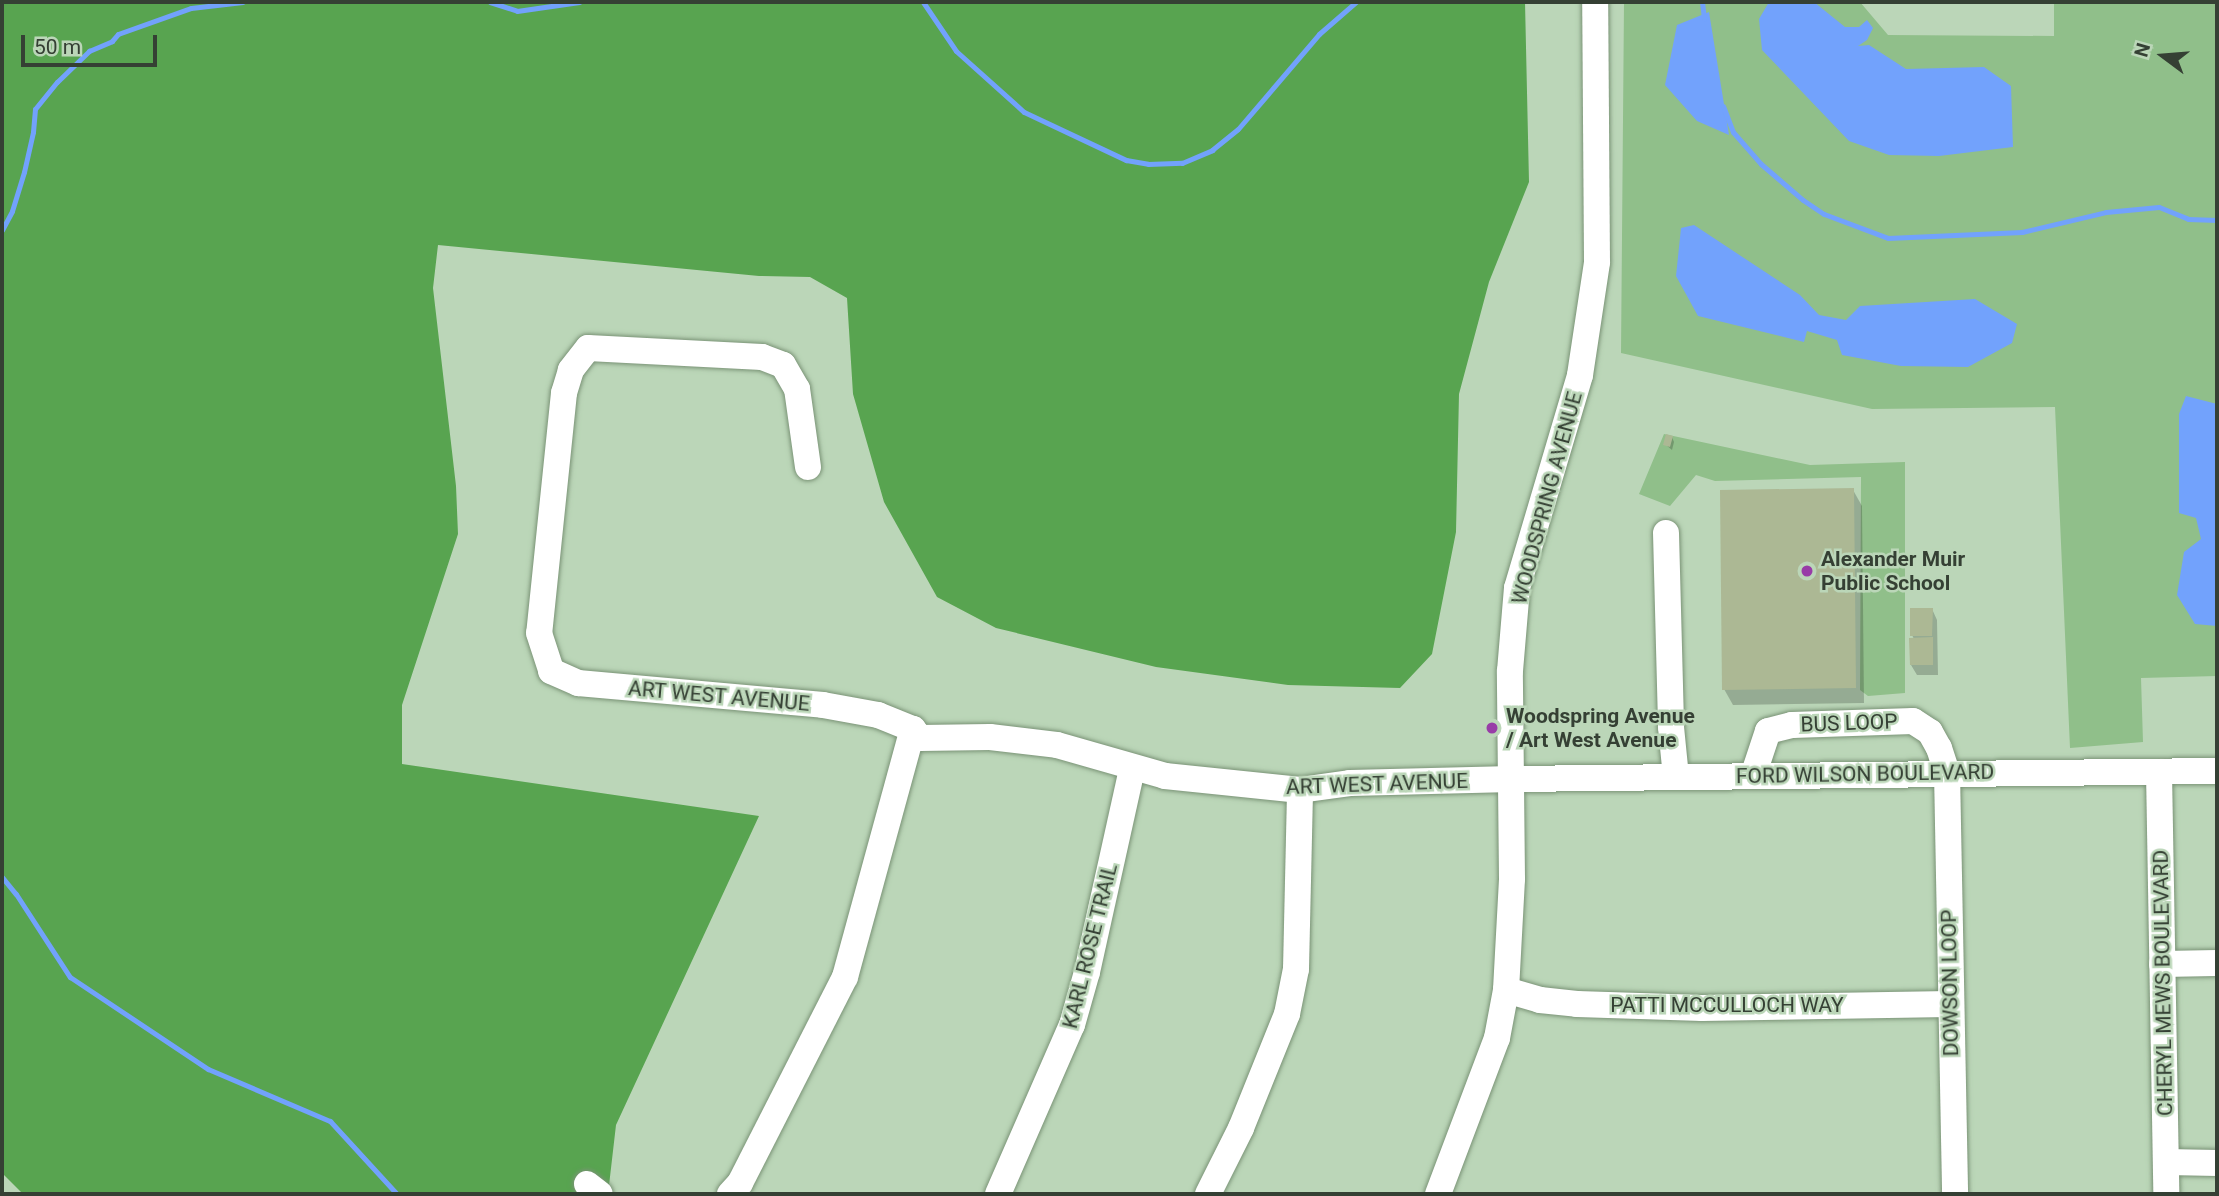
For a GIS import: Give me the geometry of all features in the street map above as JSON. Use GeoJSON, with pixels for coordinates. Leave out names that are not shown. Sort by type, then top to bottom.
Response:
{"type":"FeatureCollection","features":[{"type":"Feature","properties":{"kind":"street","name":"WOODSPRING AVENUE"},"geometry":{"type":"LineString","coordinates":[[1448,1191],[1497,1038],[1506,990],[1512,879],[1510,671],[1517,589],[1580,375],[1597,262],[1595,2]]}},
{"type":"Feature","properties":{"kind":"street","name":"ART WEST AVENUE"},"geometry":{"type":"LineString","coordinates":[[808,467],[797,389],[783,365],[762,357],[588,348],[571,370],[564,393],[539,633],[551,671],[578,683],[823,705],[878,715],[913,729],[920,738],[990,737],[1057,745],[1107,757],[1132,769],[1224,783],[1300,790],[1350,783],[1512,779]]}},
{"type":"Feature","properties":{"kind":"street"},"geometry":{"type":"LineString","coordinates":[[1666,533],[1671,727],[1676,777]]}},
{"type":"Feature","properties":{"kind":"street","name":"BUS LOOP"},"geometry":{"type":"LineString","coordinates":[[1753,776],[1768,732],[1792,725],[1913,721],[1930,732],[1947,772]]}},
{"type":"Feature","properties":{"kind":"street"},"geometry":{"type":"LineString","coordinates":[[730,1194],[740,1184],[845,977],[913,729]]}},
{"type":"Feature","properties":{"kind":"street","name":"KARL ROSE TRAIL"},"geometry":{"type":"LineString","coordinates":[[998,1194],[1072,1025],[1087,972],[1132,769]]}},
{"type":"Feature","properties":{"kind":"street","name":"FORD WILSON BOULEVARD"},"geometry":{"type":"LineString","coordinates":[[1512,779],[2217,771]]}},
{"type":"Feature","properties":{"kind":"street","name":"DOWSON LOOP"},"geometry":{"type":"LineString","coordinates":[[1947,772],[1955,1194]]}},
{"type":"Feature","properties":{"kind":"street","name":"CHERYL MEWS BOULEVARD"},"geometry":{"type":"LineString","coordinates":[[2159,772],[2166,1194]]}},
{"type":"Feature","properties":{"kind":"street"},"geometry":{"type":"LineString","coordinates":[[1208,1194],[1241,1128],[1287,1014],[1296,969],[1300,790]]}},
{"type":"Feature","properties":{"kind":"street"},"geometry":{"type":"LineString","coordinates":[[2162,964],[2217,963]]}},
{"type":"Feature","properties":{"kind":"street","name":"PATTI MCCULLOCH WAY"},"geometry":{"type":"LineString","coordinates":[[1506,990],[1540,1000],[1577,1004],[1689,1007],[1950,1003]]}},
{"type":"Feature","properties":{"kind":"street"},"geometry":{"type":"LineString","coordinates":[[2167,1162],[2217,1163]]}},
{"type":"Feature","properties":{"kind":"green space"},"geometry":{"type":"Polygon","coordinates":[[[2,2],[1525,2],[1529,182],[1489,282],[1459,394],[1456,532],[1432,654],[1400,688],[1288,685],[1156,667],[996,628],[937,597],[884,502],[853,394],[847,298],[810,277],[759,276],[438,245],[433,288],[456,486],[458,534],[402,705],[402,764],[759,816],[616,1125],[608,1194],[23,1194],[2,1173],[2,2]]]}},
{"type":"Feature","properties":{"kind":"green space"},"geometry":{"type":"Polygon","coordinates":[[[1624,2],[1860,2],[1888,35],[2054,36],[2054,2],[2217,2],[2217,676],[2141,678],[2143,742],[2070,748],[2055,407],[1872,409],[1621,353],[1624,2]]]}},
{"type":"Feature","properties":{"kind":"green space"},"geometry":{"type":"Polygon","coordinates":[[[1664,434],[1810,465],[1905,462],[1905,693],[1868,696],[1860,690],[1861,477],[1715,481],[1696,475],[1670,506],[1639,494],[1664,434]]]}},
{"type":"Feature","properties":{"kind":"water"},"geometry":{"type":"Polygon","coordinates":[[[1769,2],[1814,2],[1845,27],[1859,27],[1867,20],[1873,28],[1867,40],[1858,46],[1869,45],[1906,69],[1984,67],[2011,86],[2013,147],[1939,156],[1889,155],[1849,141],[1762,50],[1759,19],[1769,2]]]}},
{"type":"Feature","properties":{"kind":"water"},"geometry":{"type":"Polygon","coordinates":[[[1709,12],[1729,135],[1697,121],[1665,85],[1677,25],[1709,12]]]}},
{"type":"Feature","properties":{"kind":"water"},"geometry":{"type":"Polygon","coordinates":[[[1694,225],[1800,295],[1819,315],[1846,320],[1860,306],[1975,299],[2017,324],[2012,343],[1968,367],[1901,366],[1842,355],[1837,340],[1807,331],[1804,342],[1698,316],[1676,276],[1681,228],[1694,225]]]}},
{"type":"Feature","properties":{"kind":"water"},"geometry":{"type":"Polygon","coordinates":[[[2186,396],[2217,404],[2217,626],[2195,624],[2177,595],[2184,552],[2201,539],[2196,518],[2179,513],[2179,414],[2186,396]]]}},
{"type":"Feature","properties":{"kind":"building"},"geometry":{"type":"Polygon","coordinates":[[[1666,434],[1673,436],[1670,447],[1663,445],[1666,434]]]}},
{"type":"Feature","properties":{"kind":"building"},"geometry":{"type":"Polygon","coordinates":[[[1854,488],[1856,688],[1722,690],[1720,490],[1854,488]]]}},
{"type":"Feature","properties":{"kind":"building"},"geometry":{"type":"Polygon","coordinates":[[[1910,608],[1933,608],[1932,636],[1910,636],[1910,608]]]}},
{"type":"Feature","properties":{"kind":"building"},"geometry":{"type":"Polygon","coordinates":[[[1933,637],[1933,665],[1910,665],[1909,638],[1933,637]]]}},
{"type":"Feature","properties":{"kind":"waterway"},"geometry":{"type":"LineString","coordinates":[[2,230],[12,211],[24,172],[35,109],[57,82],[89,51],[112,41],[118,34],[191,8],[243,2]]}},
{"type":"Feature","properties":{"kind":"waterway"},"geometry":{"type":"LineString","coordinates":[[490,2],[517,11],[579,2]]}},
{"type":"Feature","properties":{"kind":"waterway"},"geometry":{"type":"LineString","coordinates":[[923,2],[956,51],[1024,112],[1126,160],[1148,164],[1182,163],[1212,150],[1238,129],[1319,34],[1356,2]]}},
{"type":"Feature","properties":{"kind":"waterway"},"geometry":{"type":"LineString","coordinates":[[1702,2],[1704,19]]}},
{"type":"Feature","properties":{"kind":"waterway"},"geometry":{"type":"LineString","coordinates":[[1723,106],[1733,132],[1761,164],[1803,200],[1824,214],[1888,238],[2022,232],[2106,212],[2159,207],[2188,219],[2217,220]]}},
{"type":"Feature","properties":{"kind":"waterway"},"geometry":{"type":"LineString","coordinates":[[2,877],[70,977],[208,1069],[330,1121],[397,1194]]}},
{"type":"Feature","properties":{"kind":"place","name":"Alexander Muir Public School"},"geometry":{"type":"Point","coordinates":[1807,571]}},
{"type":"Feature","properties":{"kind":"place","name":"Woodspring Avenue / Art West Avenue"},"geometry":{"type":"Point","coordinates":[1492,728]}}]}
